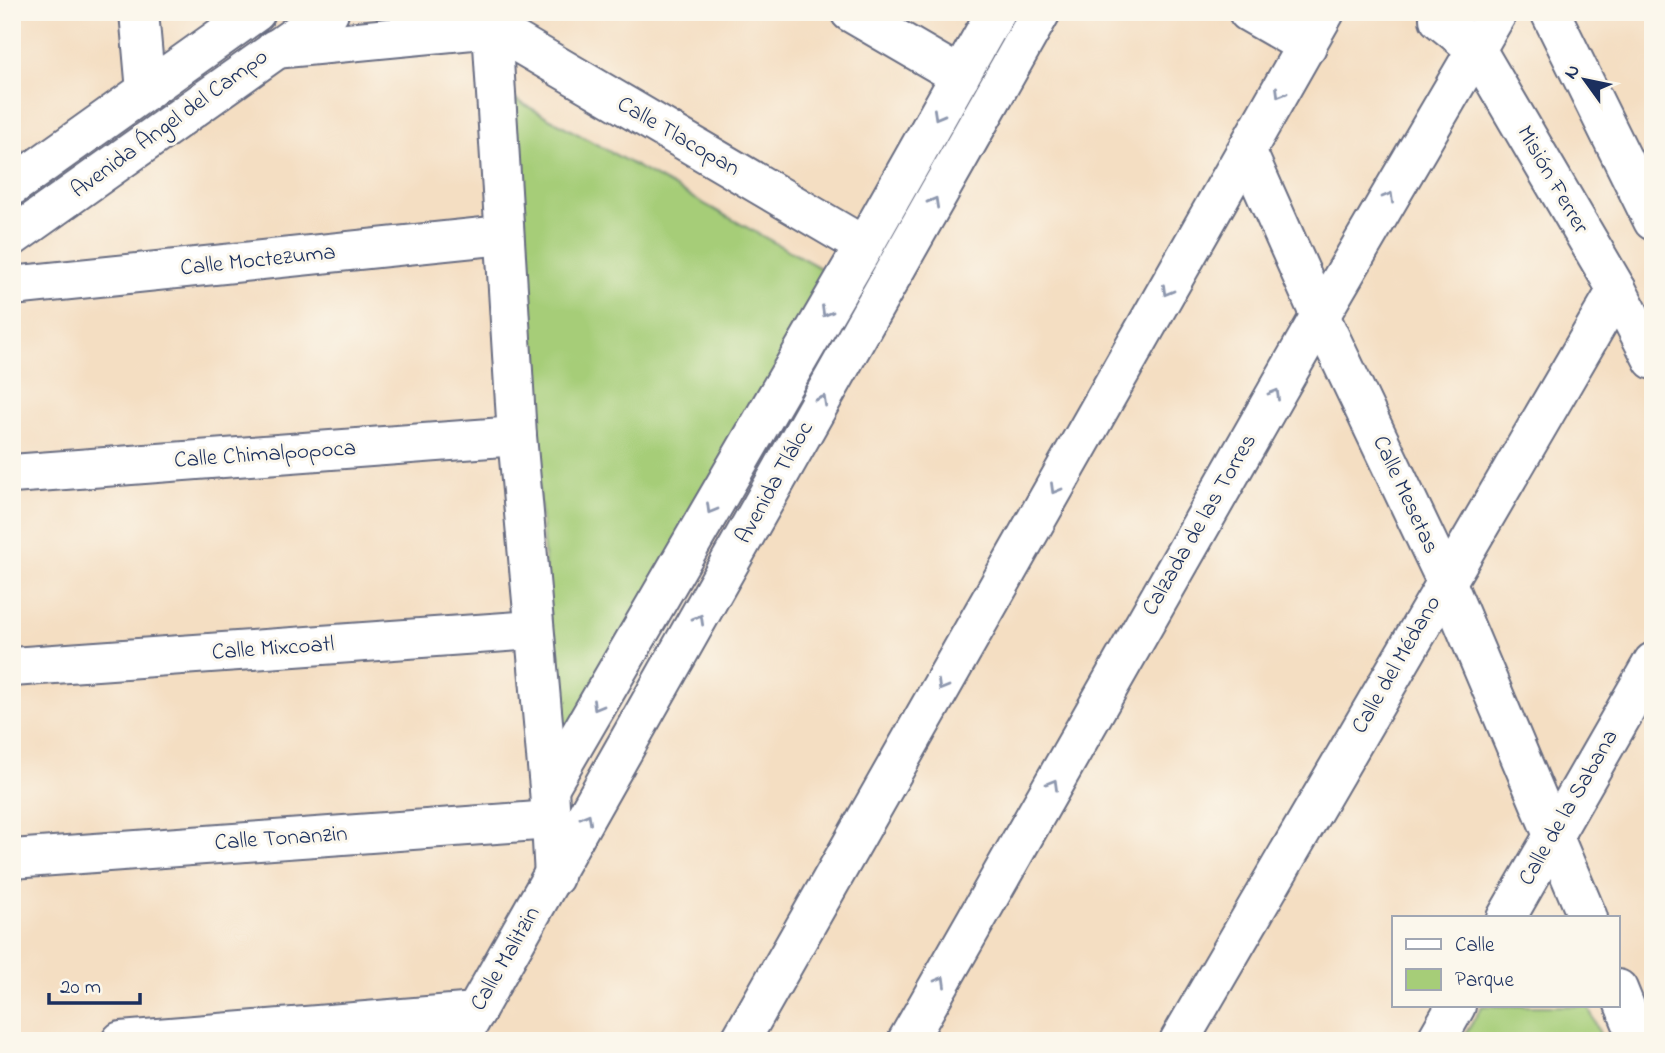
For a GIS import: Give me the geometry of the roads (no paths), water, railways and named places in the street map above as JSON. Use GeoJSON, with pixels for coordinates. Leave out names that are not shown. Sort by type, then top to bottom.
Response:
{"type":"FeatureCollection","features":[{"type":"Feature","properties":{"kind":"street"},"geometry":{"type":"LineString","coordinates":[[139,12],[146,91]]}},
{"type":"Feature","properties":{"kind":"street","name":"Avenida Ángel del Campo"},"geometry":{"type":"LineString","coordinates":[[12,186],[256,12]]}},
{"type":"Feature","properties":{"kind":"street","name":"Avenida Ángel del Campo"},"geometry":{"type":"LineString","coordinates":[[12,237],[329,12]]}},
{"type":"Feature","properties":{"kind":"street"},"geometry":{"type":"LineString","coordinates":[[850,12],[960,76]]}},
{"type":"Feature","properties":{"kind":"street","name":"Avenida Tláloc"},"geometry":{"type":"LineString","coordinates":[[550,804],[996,12]]}},
{"type":"Feature","properties":{"kind":"street","name":"Avenida Tláloc"},"geometry":{"type":"LineString","coordinates":[[554,877],[1041,12]]}},
{"type":"Feature","properties":{"kind":"street"},"geometry":{"type":"LineString","coordinates":[[1248,12],[1307,46]]}},
{"type":"Feature","properties":{"kind":"street"},"geometry":{"type":"LineString","coordinates":[[740,1041],[1325,12]]}},
{"type":"Feature","properties":{"kind":"street","name":"Calzada de las Torres"},"geometry":{"type":"LineString","coordinates":[[907,1041],[1320,316],[1497,12]]}},
{"type":"Feature","properties":{"kind":"street"},"geometry":{"type":"LineString","coordinates":[[1550,12],[1653,221]]}},
{"type":"Feature","properties":{"kind":"street","name":"Misión Ferrer"},"geometry":{"type":"LineString","coordinates":[[1435,15],[1476,48],[1617,290],[1653,360]]}},
{"type":"Feature","properties":{"kind":"street"},"geometry":{"type":"LineString","coordinates":[[275,49],[492,20],[517,436],[550,804],[554,877]]}},
{"type":"Feature","properties":{"kind":"street","name":"Calle Tlacopan"},"geometry":{"type":"LineString","coordinates":[[492,20],[864,246]]}},
{"type":"Feature","properties":{"kind":"street","name":"Calle Mesetas"},"geometry":{"type":"LineString","coordinates":[[1247,152],[1320,316],[1446,581],[1587,916]]}},
{"type":"Feature","properties":{"kind":"street","name":"Calle Moctezuma"},"geometry":{"type":"LineString","coordinates":[[12,286],[503,235]]}},
{"type":"Feature","properties":{"kind":"street","name":"Calle del Médano"},"geometry":{"type":"LineString","coordinates":[[1179,1041],[1617,290]]}},
{"type":"Feature","properties":{"kind":"street","name":"Calle Chimalpopoca"},"geometry":{"type":"LineString","coordinates":[[12,474],[517,436]]}},
{"type":"Feature","properties":{"kind":"street","name":"Calle Mixcoatl"},"geometry":{"type":"LineString","coordinates":[[12,667],[534,631]]}},
{"type":"Feature","properties":{"kind":"street","name":"Calle de la Sabana"},"geometry":{"type":"LineString","coordinates":[[1507,916],[1653,662]]}},
{"type":"Feature","properties":{"kind":"street","name":"Calle Tonanzin"},"geometry":{"type":"LineString","coordinates":[[12,859],[550,804]]}},
{"type":"Feature","properties":{"kind":"street","name":"Calle Malitzin"},"geometry":{"type":"LineString","coordinates":[[467,1026],[554,877]]}},
{"type":"Feature","properties":{"kind":"street"},"geometry":{"type":"LineString","coordinates":[[1620,994],[1639,1041]]}},
{"type":"Feature","properties":{"kind":"street"},"geometry":{"type":"LineString","coordinates":[[1436,1041],[1455,1007]]}},
{"type":"Feature","properties":{"kind":"street"},"geometry":{"type":"LineString","coordinates":[[121,1041],[467,1026]]}}]}
